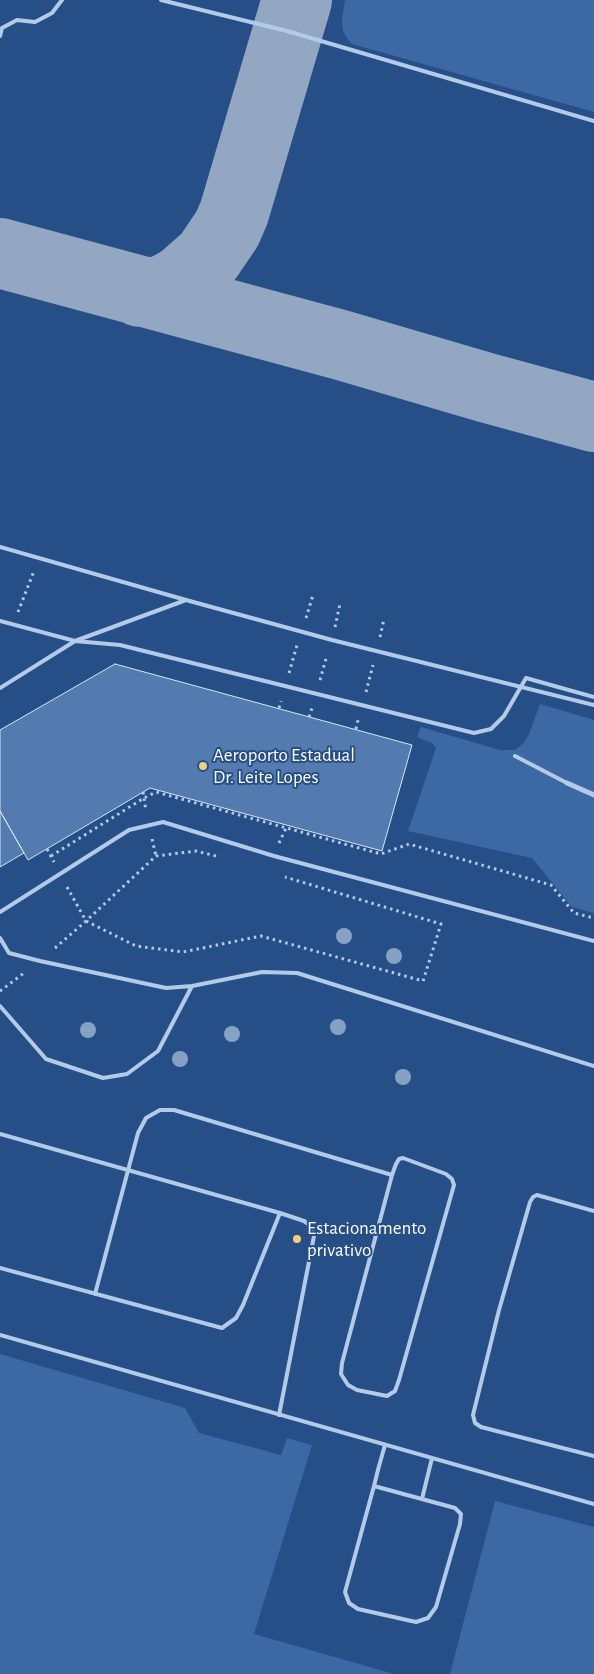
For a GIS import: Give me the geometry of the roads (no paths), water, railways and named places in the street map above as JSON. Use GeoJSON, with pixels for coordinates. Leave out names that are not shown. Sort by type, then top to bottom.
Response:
{"type":"FeatureCollection","features":[{"type":"Feature","properties":{"kind":"street"},"geometry":{"type":"LineString","coordinates":[[567,783],[594,795]]}},
{"type":"Feature","properties":{"kind":"lane"},"geometry":{"type":"LineString","coordinates":[[0,36],[2,28],[17,20],[35,22],[52,13],[62,0]]}},
{"type":"Feature","properties":{"kind":"lane"},"geometry":{"type":"LineString","coordinates":[[161,0],[287,31],[594,121]]}},
{"type":"Feature","properties":{"kind":"lane"},"geometry":{"type":"LineString","coordinates":[[0,547],[301,632],[594,704]]}},
{"type":"Feature","properties":{"kind":"lane"},"geometry":{"type":"LineString","coordinates":[[0,688],[75,641],[186,600]]}},
{"type":"Feature","properties":{"kind":"lane"},"geometry":{"type":"LineString","coordinates":[[0,621],[75,641],[120,645],[474,733],[491,729],[504,716],[526,678],[594,697]]}},
{"type":"Feature","properties":{"kind":"lane"},"geometry":{"type":"LineString","coordinates":[[515,756],[567,783]]}},
{"type":"Feature","properties":{"kind":"lane"},"geometry":{"type":"LineString","coordinates":[[0,912],[129,830],[163,822],[274,856],[594,941]]}},
{"type":"Feature","properties":{"kind":"lane"},"geometry":{"type":"LineString","coordinates":[[0,938],[10,953],[166,988],[192,986],[262,972],[297,973],[594,1066]]}},
{"type":"Feature","properties":{"kind":"lane"},"geometry":{"type":"LineString","coordinates":[[0,1006],[46,1059],[103,1078],[127,1074],[158,1051],[192,986]]}},
{"type":"Feature","properties":{"kind":"lane"},"geometry":{"type":"LineString","coordinates":[[95,1294],[138,1133],[146,1118],[160,1110],[174,1110],[392,1175]]}},
{"type":"Feature","properties":{"kind":"lane"},"geometry":{"type":"LineString","coordinates":[[0,1134],[280,1213],[304,1221],[311,1226],[314,1236],[279,1415]]}},
{"type":"Feature","properties":{"kind":"lane"},"geometry":{"type":"LineString","coordinates":[[403,1158],[446,1174],[452,1179],[454,1185],[399,1380],[395,1390],[387,1396],[357,1390],[348,1385],[341,1374],[345,1350],[392,1175],[399,1159],[403,1158]]}},
{"type":"Feature","properties":{"kind":"lane"},"geometry":{"type":"LineString","coordinates":[[594,1211],[537,1195],[530,1202],[499,1310],[473,1415],[475,1423],[481,1427],[594,1456]]}},
{"type":"Feature","properties":{"kind":"lane"},"geometry":{"type":"LineString","coordinates":[[0,1268],[222,1328],[236,1318],[243,1305],[280,1213]]}},
{"type":"Feature","properties":{"kind":"lane"},"geometry":{"type":"LineString","coordinates":[[0,1335],[594,1504]]}},
{"type":"Feature","properties":{"kind":"lane"},"geometry":{"type":"LineString","coordinates":[[374,1486],[455,1508],[461,1514],[460,1524],[436,1607],[428,1618],[416,1622],[358,1609],[349,1603],[345,1592],[385,1445]]}},
{"type":"Feature","properties":{"kind":"lane"},"geometry":{"type":"LineString","coordinates":[[422,1499],[432,1458]]}},
{"type":"Feature","properties":{"kind":"place","name":"Aeroporto Estadual Dr. Leite Lopes"},"geometry":{"type":"Point","coordinates":[203,766]}},
{"type":"Feature","properties":{"kind":"place","name":"Estacionamento privativo"},"geometry":{"type":"Point","coordinates":[297,1239]}}]}
